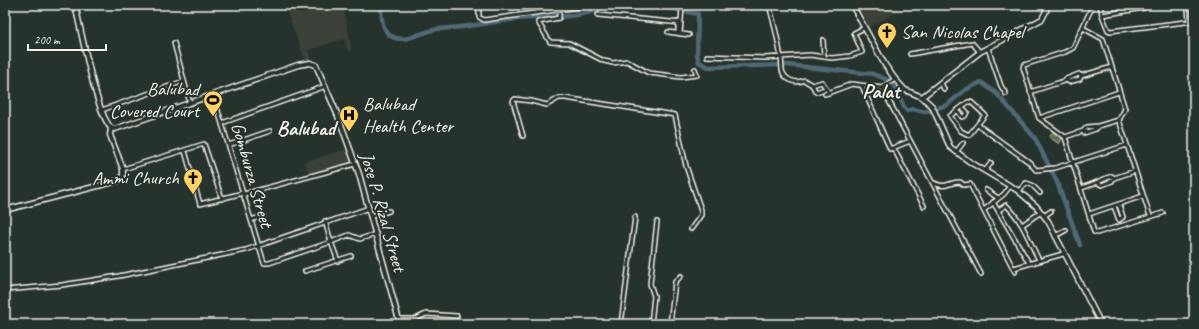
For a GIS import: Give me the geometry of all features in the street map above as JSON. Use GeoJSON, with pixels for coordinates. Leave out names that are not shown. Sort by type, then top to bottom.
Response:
{"type":"FeatureCollection","features":[{"type":"Feature","properties":{"kind":"street"},"geometry":{"type":"LineString","coordinates":[[5,210],[115,182],[121,180],[124,175],[110,135],[111,128],[102,110],[75,5]]}},
{"type":"Feature","properties":{"kind":"street"},"geometry":{"type":"LineString","coordinates":[[479,5],[479,17],[484,20],[559,11],[593,5]]}},
{"type":"Feature","properties":{"kind":"street"},"geometry":{"type":"LineString","coordinates":[[665,5],[682,8],[695,5]]}},
{"type":"Feature","properties":{"kind":"street"},"geometry":{"type":"LineString","coordinates":[[769,5],[781,57],[782,73],[789,79],[800,82],[804,80],[812,85],[816,92],[825,89]]}},
{"type":"Feature","properties":{"kind":"street"},"geometry":{"type":"LineString","coordinates":[[858,5],[852,6],[893,80],[905,90],[922,97],[935,110],[946,142],[956,152],[1019,191],[1036,206],[1055,236],[1100,324]]}},
{"type":"Feature","properties":{"kind":"street"},"geometry":{"type":"LineString","coordinates":[[922,97],[980,52],[1042,19],[1046,11],[1046,5]]}},
{"type":"Feature","properties":{"kind":"street"},"geometry":{"type":"LineString","coordinates":[[1093,5],[1073,48],[1024,65],[1022,70],[1039,118],[1065,137],[1094,232],[1098,233],[1163,213]]}},
{"type":"Feature","properties":{"kind":"street"},"geometry":{"type":"LineString","coordinates":[[1100,5],[1102,15],[1108,30],[1110,31],[1194,21]]}},
{"type":"Feature","properties":{"kind":"street"},"geometry":{"type":"LineString","coordinates":[[679,33],[682,8]]}},
{"type":"Feature","properties":{"kind":"street"},"geometry":{"type":"LineString","coordinates":[[1102,15],[1144,8]]}},
{"type":"Feature","properties":{"kind":"street"},"geometry":{"type":"LineString","coordinates":[[1188,9],[1189,21]]}},
{"type":"Feature","properties":{"kind":"street"},"geometry":{"type":"LineString","coordinates":[[559,11],[558,18],[538,22],[550,42],[570,43],[604,61],[614,63],[627,61],[649,73],[686,77],[697,75],[695,69]]}},
{"type":"Feature","properties":{"kind":"street"},"geometry":{"type":"LineString","coordinates":[[598,15],[680,22]]}},
{"type":"Feature","properties":{"kind":"street"},"geometry":{"type":"LineString","coordinates":[[707,56],[781,57],[810,54],[841,57],[861,53],[862,51],[854,33],[864,28]]}},
{"type":"Feature","properties":{"kind":"street"},"geometry":{"type":"LineString","coordinates":[[1083,28],[1102,37],[1119,92],[1126,109],[1120,120],[1150,216]]}},
{"type":"Feature","properties":{"kind":"street"},"geometry":{"type":"LineString","coordinates":[[668,32],[689,35]]}},
{"type":"Feature","properties":{"kind":"street"},"geometry":{"type":"LineString","coordinates":[[823,40],[824,56]]}},
{"type":"Feature","properties":{"kind":"street"},"geometry":{"type":"LineString","coordinates":[[910,54],[972,42],[980,52]]}},
{"type":"Feature","properties":{"kind":"street"},"geometry":{"type":"LineString","coordinates":[[174,43],[190,103]]}},
{"type":"Feature","properties":{"kind":"street"},"geometry":{"type":"LineString","coordinates":[[988,48],[1001,86],[1006,94]]}},
{"type":"Feature","properties":{"kind":"street","name":"Jose P. Rizal Street"},"geometry":{"type":"LineString","coordinates":[[111,128],[121,127],[213,94],[310,63],[318,67],[356,164],[400,324]]}},
{"type":"Feature","properties":{"kind":"street"},"geometry":{"type":"LineString","coordinates":[[1030,92],[1067,80],[1067,78],[1079,74],[1080,76],[1112,67]]}},
{"type":"Feature","properties":{"kind":"street"},"geometry":{"type":"LineString","coordinates":[[825,94],[851,85],[882,88],[893,80]]}},
{"type":"Feature","properties":{"kind":"street"},"geometry":{"type":"LineString","coordinates":[[102,110],[184,81]]}},
{"type":"Feature","properties":{"kind":"street"},"geometry":{"type":"LineString","coordinates":[[812,85],[822,82],[825,89],[829,93]]}},
{"type":"Feature","properties":{"kind":"street"},"geometry":{"type":"LineString","coordinates":[[941,83],[944,89]]}},
{"type":"Feature","properties":{"kind":"street"},"geometry":{"type":"LineString","coordinates":[[222,123],[326,86]]}},
{"type":"Feature","properties":{"kind":"street"},"geometry":{"type":"LineString","coordinates":[[862,86],[890,149],[894,149],[924,206]]}},
{"type":"Feature","properties":{"kind":"street"},"geometry":{"type":"LineString","coordinates":[[882,88],[981,274]]}},
{"type":"Feature","properties":{"kind":"street"},"geometry":{"type":"LineString","coordinates":[[1039,118],[1119,92]]}},
{"type":"Feature","properties":{"kind":"street","name":"Gomburza Street"},"geometry":{"type":"LineString","coordinates":[[213,94],[258,245],[325,221],[369,208]]}},
{"type":"Feature","properties":{"kind":"street"},"geometry":{"type":"LineString","coordinates":[[523,136],[514,101],[515,98],[532,100],[547,105],[559,98],[565,98],[675,115],[686,166],[701,210],[700,215],[691,229]]}},
{"type":"Feature","properties":{"kind":"street"},"geometry":{"type":"LineString","coordinates":[[971,102],[984,113],[984,116],[971,134],[964,132],[950,116],[962,107],[971,102]]}},
{"type":"Feature","properties":{"kind":"street"},"geometry":{"type":"LineString","coordinates":[[956,110],[962,117],[965,116],[966,112],[962,107]]}},
{"type":"Feature","properties":{"kind":"street"},"geometry":{"type":"LineString","coordinates":[[1065,137],[1082,131],[1087,127],[1098,126],[1120,120]]}},
{"type":"Feature","properties":{"kind":"street"},"geometry":{"type":"LineString","coordinates":[[978,125],[1029,162],[1036,170],[1051,168],[1073,162],[1127,144]]}},
{"type":"Feature","properties":{"kind":"street"},"geometry":{"type":"LineString","coordinates":[[229,145],[270,131]]}},
{"type":"Feature","properties":{"kind":"street"},"geometry":{"type":"LineString","coordinates":[[894,149],[910,141]]}},
{"type":"Feature","properties":{"kind":"street"},"geometry":{"type":"LineString","coordinates":[[956,152],[962,143]]}},
{"type":"Feature","properties":{"kind":"street"},"geometry":{"type":"LineString","coordinates":[[123,169],[204,144],[222,199]]}},
{"type":"Feature","properties":{"kind":"street"},"geometry":{"type":"LineString","coordinates":[[185,151],[200,204],[244,194],[356,164]]}},
{"type":"Feature","properties":{"kind":"street"},"geometry":{"type":"LineString","coordinates":[[985,171],[991,163]]}},
{"type":"Feature","properties":{"kind":"street"},"geometry":{"type":"LineString","coordinates":[[1080,188],[1098,183],[1102,185],[1112,181],[1114,178],[1135,171]]}},
{"type":"Feature","properties":{"kind":"street"},"geometry":{"type":"LineString","coordinates":[[932,182],[940,186],[948,186],[955,182],[960,182],[964,185],[970,183],[1014,270],[1029,263],[1063,254]]}},
{"type":"Feature","properties":{"kind":"street"},"geometry":{"type":"LineString","coordinates":[[1019,191],[1026,183],[1032,185],[1040,193]]}},
{"type":"Feature","properties":{"kind":"street"},"geometry":{"type":"LineString","coordinates":[[984,210],[1010,186]]}},
{"type":"Feature","properties":{"kind":"street"},"geometry":{"type":"LineString","coordinates":[[986,190],[998,198]]}},
{"type":"Feature","properties":{"kind":"street"},"geometry":{"type":"LineString","coordinates":[[1089,214],[1144,196]]}},
{"type":"Feature","properties":{"kind":"street"},"geometry":{"type":"LineString","coordinates":[[993,202],[1029,263]]}},
{"type":"Feature","properties":{"kind":"street"},"geometry":{"type":"LineString","coordinates":[[999,210],[1006,205],[1022,225],[1039,260]]}},
{"type":"Feature","properties":{"kind":"street"},"geometry":{"type":"LineString","coordinates":[[1114,206],[1119,220],[1123,217],[1119,205]]}},
{"type":"Feature","properties":{"kind":"street"},"geometry":{"type":"LineString","coordinates":[[371,216],[389,211]]}},
{"type":"Feature","properties":{"kind":"street"},"geometry":{"type":"LineString","coordinates":[[1022,225],[1042,214],[1051,211]]}},
{"type":"Feature","properties":{"kind":"street"},"geometry":{"type":"LineString","coordinates":[[251,220],[263,216]]}},
{"type":"Feature","properties":{"kind":"street"},"geometry":{"type":"LineString","coordinates":[[620,324],[635,217]]}},
{"type":"Feature","properties":{"kind":"street"},"geometry":{"type":"LineString","coordinates":[[325,221],[338,261]]}},
{"type":"Feature","properties":{"kind":"street"},"geometry":{"type":"LineString","coordinates":[[651,324],[654,296],[650,284],[657,222]]}},
{"type":"Feature","properties":{"kind":"street"},"geometry":{"type":"LineString","coordinates":[[1055,236],[1066,230]]}},
{"type":"Feature","properties":{"kind":"street"},"geometry":{"type":"LineString","coordinates":[[5,290],[56,286],[119,276],[246,250],[258,245],[264,263],[270,264],[349,235],[360,238],[376,234]]}},
{"type":"Feature","properties":{"kind":"street"},"geometry":{"type":"LineString","coordinates":[[305,271],[351,256]]}},
{"type":"Feature","properties":{"kind":"street"},"geometry":{"type":"LineString","coordinates":[[670,324],[675,282],[681,276]]}},
{"type":"Feature","properties":{"kind":"street"},"geometry":{"type":"LineString","coordinates":[[398,319],[416,319],[426,314],[457,316]]}},
{"type":"Feature","properties":{"kind":"shaded area"},"geometry":{"type":"Polygon","coordinates":[[[284,5],[343,5],[352,50],[348,51],[344,39],[308,50],[311,61],[306,62],[284,5]]]}},
{"type":"Feature","properties":{"kind":"shaded area"},"geometry":{"type":"Polygon","coordinates":[[[870,5],[898,5],[901,10],[866,29],[857,11],[870,5]]]}},
{"type":"Feature","properties":{"kind":"shaded area"},"geometry":{"type":"Polygon","coordinates":[[[350,148],[354,164],[309,176],[305,162],[350,148]]]}},
{"type":"Feature","properties":{"kind":"green space"},"geometry":{"type":"Polygon","coordinates":[[[1053,132],[1062,139],[1059,144],[1049,137],[1053,132]]]}},
{"type":"Feature","properties":{"kind":"waterway"},"geometry":{"type":"LineString","coordinates":[[381,5],[383,22],[388,34],[402,39],[438,29],[517,19],[576,15],[598,10],[607,5]]}},
{"type":"Feature","properties":{"kind":"waterway"},"geometry":{"type":"LineString","coordinates":[[653,5],[698,14],[697,54],[699,62],[708,67],[787,65],[873,74],[893,82],[907,111],[913,109],[925,112],[947,105],[965,90],[981,82],[997,94],[1035,138],[1057,182],[1080,245]]}},
{"type":"Feature","properties":{"kind":"place","name":"San Nicolas Chapel"},"geometry":{"type":"Point","coordinates":[887,49]}},
{"type":"Feature","properties":{"kind":"place","name":"Balubad Covered Court"},"geometry":{"type":"Point","coordinates":[213,117]}},
{"type":"Feature","properties":{"kind":"place","name":"Balubad Health Center"},"geometry":{"type":"Point","coordinates":[349,132]}},
{"type":"Feature","properties":{"kind":"place","name":"Ammi Church"},"geometry":{"type":"Point","coordinates":[193,195]}},
{"type":"Feature","properties":{"kind":"district","name":"Palat"},"geometry":{"type":"Point","coordinates":[881,91]}},
{"type":"Feature","properties":{"kind":"district","name":"Balubad"},"geometry":{"type":"Point","coordinates":[306,128]}}]}
